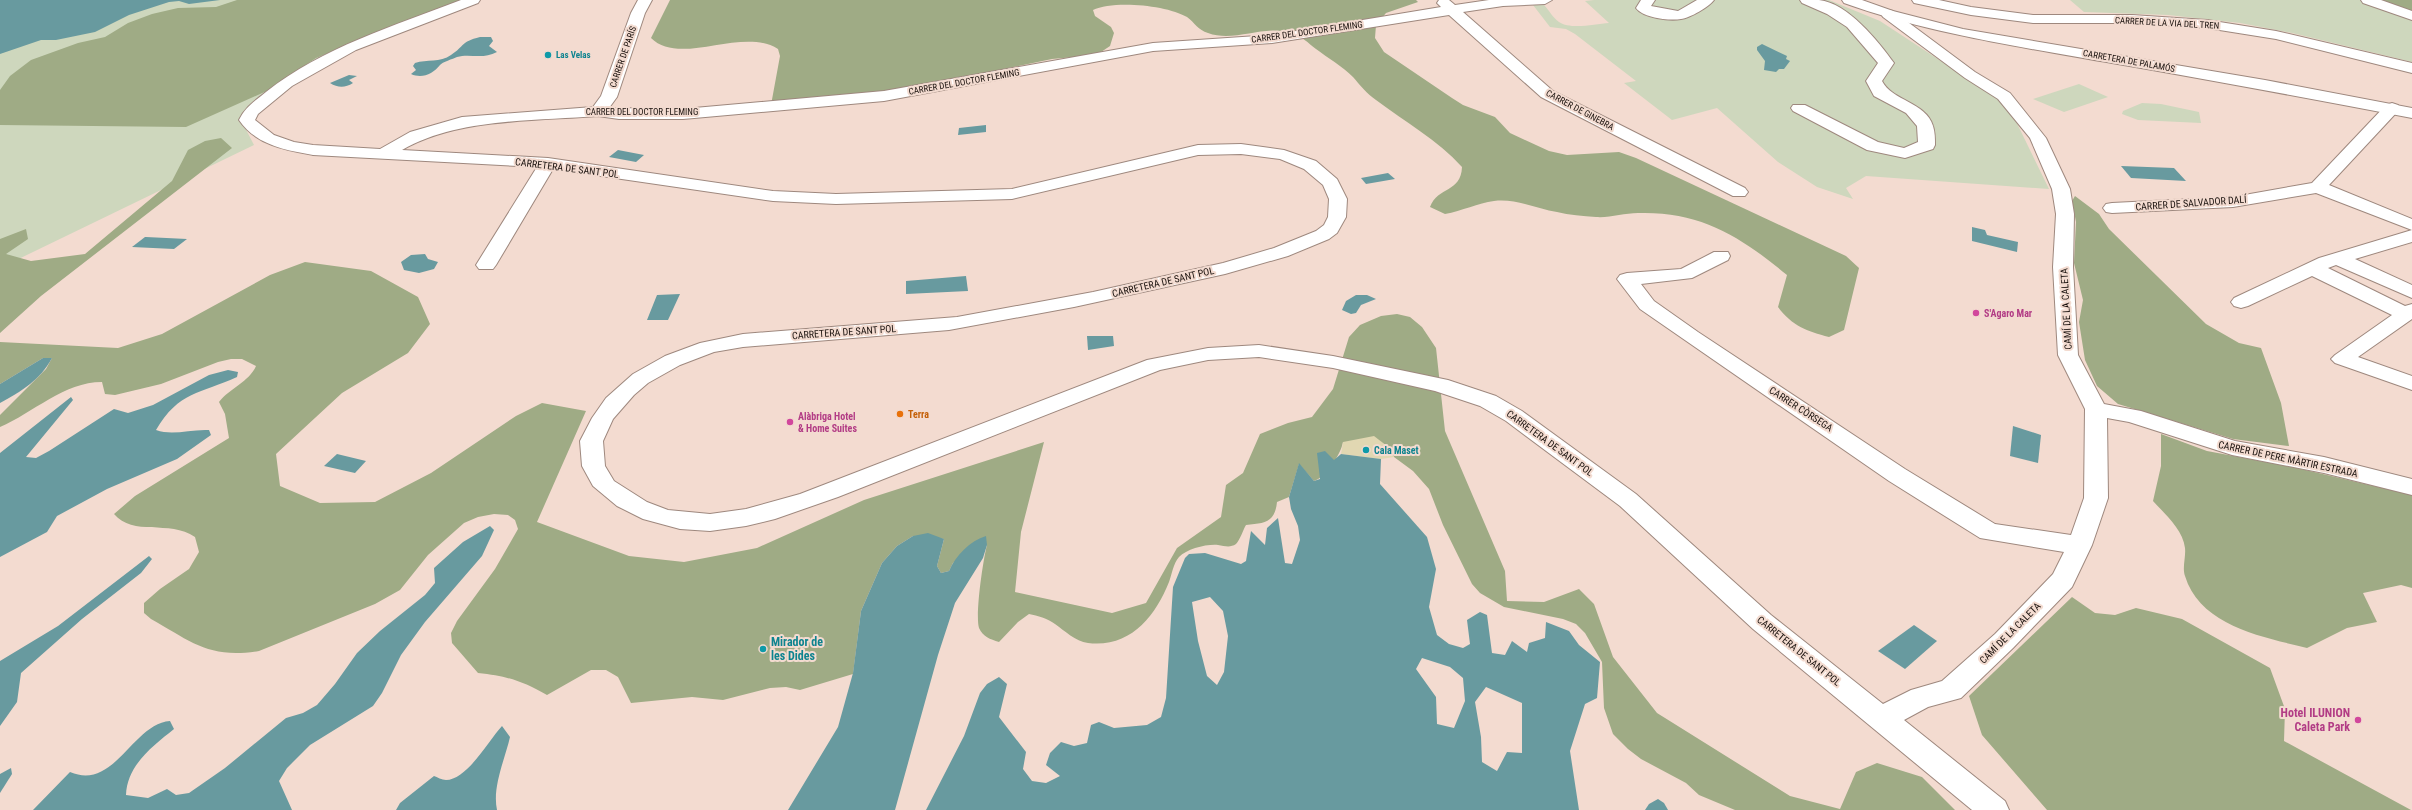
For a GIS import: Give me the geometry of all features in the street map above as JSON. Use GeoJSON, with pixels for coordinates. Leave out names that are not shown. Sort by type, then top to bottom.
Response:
{"type":"FeatureCollection","features":[{"type":"Feature","properties":{"kind":"street","name":"CARRETERA DE SANT POL"},"geometry":{"type":"LineString","coordinates":[[473,0],[351,47],[287,84],[251,112],[247,120],[254,129],[268,139],[287,146],[313,150],[548,163],[773,196],[836,199],[1012,194],[1198,150],[1226,147],[1249,149],[1285,156],[1311,166],[1335,187],[1339,208],[1333,226],[1314,241],[1267,258],[1065,305],[938,325],[752,339],[708,347],[668,362],[642,376],[620,396],[600,421],[591,440],[594,470],[606,488],[650,515],[692,522],[726,522],[762,514],[832,490],[1154,365],[1208,354],[1259,352],[1333,362],[1440,385],[1488,401],[1514,416],[1628,500],[1762,622],[1994,810]]}},
{"type":"Feature","properties":{"kind":"street","name":"CARRER DE PARÍS"},"geometry":{"type":"LineString","coordinates":[[598,111],[610,97],[638,13],[645,0]]}},
{"type":"Feature","properties":{"kind":"street","name":"CARRER DEL DOCTOR FLEMING"},"geometry":{"type":"LineString","coordinates":[[385,153],[416,135],[462,122],[598,111],[619,114],[683,114],[884,96],[1153,47],[1272,39],[1446,5],[1545,0]]}},
{"type":"Feature","properties":{"kind":"street"},"geometry":{"type":"LineString","coordinates":[[1648,0],[1643,8],[1656,13],[1680,15],[1707,0]]}},
{"type":"Feature","properties":{"kind":"street"},"geometry":{"type":"LineString","coordinates":[[1799,108],[1873,146],[1905,153],[1927,145],[1925,125],[1912,110],[1880,93],[1874,81],[1886,63],[1871,42],[1849,19],[1824,6],[1807,0]]}},
{"type":"Feature","properties":{"kind":"street","name":"CARRETERA DE PALAMÓS"},"geometry":{"type":"LineString","coordinates":[[1849,0],[1888,14],[1963,33],[2392,108],[2412,113]]}},
{"type":"Feature","properties":{"kind":"street","name":"CARRER DE LA VIA DEL TREN"},"geometry":{"type":"LineString","coordinates":[[1919,0],[1971,11],[2033,19],[2132,20],[2207,24],[2276,35],[2412,68]]}},
{"type":"Feature","properties":{"kind":"street"},"geometry":{"type":"LineString","coordinates":[[2368,0],[2412,16]]}},
{"type":"Feature","properties":{"kind":"street","name":"CARRER DE GINEBRA"},"geometry":{"type":"LineString","coordinates":[[1446,5],[1547,94],[1739,192]]}},
{"type":"Feature","properties":{"kind":"street","name":"CAMÍ DE LA CALETA"},"geometry":{"type":"LineString","coordinates":[[1882,718],[1921,698],[1951,690],[2004,641],[2063,580],[2080,545],[2096,498],[2096,409],[2068,355],[2063,267],[2065,214],[2061,189],[2038,138],[2021,115],[2004,96],[1970,76],[1888,14]]}},
{"type":"Feature","properties":{"kind":"street"},"geometry":{"type":"LineString","coordinates":[[2392,108],[2318,187],[2412,225]]}},
{"type":"Feature","properties":{"kind":"street"},"geometry":{"type":"LineString","coordinates":[[486,265],[548,163]]}},
{"type":"Feature","properties":{"kind":"street","name":"CARRER DE SALVADOR DALÍ"},"geometry":{"type":"LineString","coordinates":[[2112,208],[2233,202],[2318,187]]}},
{"type":"Feature","properties":{"kind":"street"},"geometry":{"type":"LineString","coordinates":[[2241,302],[2314,268],[2412,236]]}},
{"type":"Feature","properties":{"kind":"street","name":"CARRER CÒRSEGA"},"geometry":{"type":"LineString","coordinates":[[1721,256],[1685,274],[1627,279],[1647,305],[1691,336],[1845,438],[1897,475],[1989,532],[2080,545]]}},
{"type":"Feature","properties":{"kind":"street"},"geometry":{"type":"LineString","coordinates":[[2339,259],[2412,292]]}},
{"type":"Feature","properties":{"kind":"street"},"geometry":{"type":"LineString","coordinates":[[2314,268],[2409,312],[2342,360],[2412,383]]}},
{"type":"Feature","properties":{"kind":"street","name":"CARRER DE PERE MÀRTIR ESTRADA"},"geometry":{"type":"LineString","coordinates":[[2096,409],[2133,416],[2232,448],[2324,466],[2412,487]]}},
{"type":"Feature","properties":{"kind":"green space"},"geometry":{"type":"Polygon","coordinates":[[[0,0],[466,0],[281,82],[240,118],[254,145],[0,268],[0,0]]]}},
{"type":"Feature","properties":{"kind":"green space"},"geometry":{"type":"Polygon","coordinates":[[[237,0],[460,0],[316,58],[269,90],[186,127],[0,125],[0,90],[10,76],[31,60],[78,43],[105,37],[128,23],[152,14],[178,8],[216,7],[237,0]]]}},
{"type":"Feature","properties":{"kind":"green space"},"geometry":{"type":"Polygon","coordinates":[[[670,0],[1416,0],[1418,2],[1386,13],[1376,25],[1375,38],[1384,52],[1463,105],[1495,117],[1510,133],[1549,151],[1567,155],[1619,152],[1636,158],[1846,256],[1859,268],[1844,330],[1829,337],[1807,330],[1794,323],[1778,307],[1787,275],[1770,261],[1736,238],[1719,229],[1681,216],[1633,213],[1601,217],[1576,215],[1549,211],[1518,202],[1502,200],[1488,202],[1445,214],[1430,207],[1438,196],[1454,186],[1458,181],[1461,175],[1462,167],[1443,148],[1373,98],[1344,69],[1295,34],[1281,31],[1270,31],[1218,36],[1205,32],[1187,17],[1167,9],[1140,5],[1113,5],[1093,10],[1095,16],[1111,27],[1114,33],[1110,46],[1101,52],[1085,56],[1052,59],[903,90],[771,105],[780,56],[778,49],[763,43],[747,42],[678,49],[663,46],[651,38],[670,0]]]}},
{"type":"Feature","properties":{"kind":"green space"},"geometry":{"type":"Polygon","coordinates":[[[1829,0],[1880,21],[2008,105],[2049,189],[1866,176],[1846,188],[1853,199],[1817,187],[1778,162],[1717,108],[1672,120],[1624,83],[1636,81],[1575,34],[1566,29],[1550,27],[1533,5],[1544,5],[1559,22],[1570,26],[1609,23],[1585,1],[1829,0]]]}},
{"type":"Feature","properties":{"kind":"green space"},"geometry":{"type":"Polygon","coordinates":[[[2070,0],[2378,0],[2412,12],[2412,62],[2292,33],[2240,23],[2168,15],[2084,12],[2070,0]]]}},
{"type":"Feature","properties":{"kind":"green space"},"geometry":{"type":"Polygon","coordinates":[[[2378,0],[2412,0],[2412,12],[2378,0]]]}},
{"type":"Feature","properties":{"kind":"green space"},"geometry":{"type":"Polygon","coordinates":[[[2079,84],[2108,97],[2064,112],[2033,99],[2079,84]]]}},
{"type":"Feature","properties":{"kind":"green space"},"geometry":{"type":"Polygon","coordinates":[[[2142,103],[2161,104],[2199,112],[2201,123],[2138,120],[2122,114],[2123,111],[2142,103]]]}},
{"type":"Feature","properties":{"kind":"green space"},"geometry":{"type":"Polygon","coordinates":[[[221,138],[232,148],[41,296],[0,333],[0,239],[26,229],[28,239],[6,254],[31,261],[85,254],[172,181],[188,150],[205,141],[221,138]]]}},
{"type":"Feature","properties":{"kind":"green space"},"geometry":{"type":"Polygon","coordinates":[[[2075,196],[2099,214],[2109,229],[2206,324],[2239,343],[2261,348],[2281,403],[2289,446],[2233,439],[2118,404],[2097,386],[2085,360],[2079,322],[2083,300],[2074,263],[2076,222],[2072,201],[2075,196]]]}},
{"type":"Feature","properties":{"kind":"green space"},"geometry":{"type":"Polygon","coordinates":[[[305,262],[371,271],[418,297],[430,324],[408,353],[342,393],[276,454],[280,486],[320,503],[375,502],[431,473],[516,416],[542,403],[586,411],[537,522],[629,556],[684,562],[757,548],[864,500],[1044,442],[1021,532],[1015,592],[1112,613],[1146,603],[1177,548],[1221,517],[1226,485],[1243,473],[1260,434],[1288,423],[1312,417],[1333,389],[1349,337],[1360,325],[1381,316],[1397,314],[1410,317],[1422,327],[1436,348],[1445,431],[1505,571],[1507,601],[1544,602],[1579,589],[1594,604],[1613,657],[1657,713],[1790,796],[1840,809],[1856,772],[1877,763],[1922,777],[1955,810],[1735,810],[1699,795],[1686,783],[1641,759],[1613,734],[1604,708],[1602,662],[1585,633],[1576,624],[1563,619],[1504,607],[1480,593],[1472,584],[1443,525],[1429,489],[1413,471],[1394,457],[1387,446],[1343,442],[1339,453],[1328,470],[1319,479],[1314,481],[1299,464],[1289,497],[1277,502],[1274,514],[1268,521],[1246,525],[1239,540],[1232,546],[1202,546],[1182,554],[1175,563],[1163,595],[1148,618],[1139,628],[1128,635],[1103,643],[1083,642],[1049,620],[1029,614],[1018,622],[999,642],[987,637],[979,628],[978,612],[987,545],[953,563],[949,571],[941,573],[937,566],[944,539],[913,536],[897,546],[882,563],[861,611],[853,674],[800,690],[786,687],[770,688],[723,700],[692,697],[631,703],[618,677],[606,670],[591,670],[547,695],[514,680],[478,673],[452,643],[451,633],[457,621],[495,569],[518,529],[515,520],[508,515],[494,514],[478,517],[464,523],[428,555],[400,590],[375,604],[259,651],[227,653],[202,647],[151,619],[144,613],[144,603],[160,589],[189,569],[199,552],[195,537],[174,529],[131,525],[122,521],[114,514],[135,496],[229,438],[225,414],[219,402],[223,397],[244,381],[253,372],[256,366],[242,359],[231,359],[218,362],[161,384],[115,395],[105,394],[102,382],[88,383],[75,387],[49,399],[0,427],[0,415],[46,369],[52,358],[43,358],[0,384],[0,342],[118,348],[162,334],[270,275],[305,262]]]}},
{"type":"Feature","properties":{"kind":"green space"},"geometry":{"type":"Polygon","coordinates":[[[2161,434],[2207,451],[2297,468],[2412,495],[2412,588],[2401,585],[2363,593],[2377,622],[2347,628],[2307,648],[2253,634],[2235,627],[2219,618],[2204,607],[2193,593],[2184,573],[2184,541],[2173,523],[2153,501],[2161,466],[2161,434]]]}},
{"type":"Feature","properties":{"kind":"green space"},"geometry":{"type":"Polygon","coordinates":[[[2072,597],[2095,613],[2115,615],[2136,608],[2182,619],[2270,668],[2285,709],[2284,741],[2411,810],[2047,810],[1982,735],[1969,696],[2072,597]]]}},
{"type":"Feature","properties":{"kind":"sand","name":"Cala Maset"},"geometry":{"type":"Polygon","coordinates":[[[1374,436],[1387,446],[1394,457],[1381,459],[1341,454],[1343,442],[1374,436]]]}},
{"type":"Feature","properties":{"kind":"water"},"geometry":{"type":"Polygon","coordinates":[[[0,0],[220,0],[189,4],[179,1],[169,2],[129,15],[95,32],[56,40],[41,40],[0,54],[0,0]]]}},
{"type":"Feature","properties":{"kind":"water"},"geometry":{"type":"Polygon","coordinates":[[[480,37],[491,37],[493,41],[489,46],[497,52],[486,56],[457,57],[441,64],[427,75],[419,76],[411,74],[416,70],[413,66],[415,63],[438,60],[447,57],[466,43],[480,37]]]}},
{"type":"Feature","properties":{"kind":"water"},"geometry":{"type":"Polygon","coordinates":[[[1762,44],[1787,56],[1786,59],[1790,61],[1784,69],[1779,69],[1776,72],[1764,70],[1765,61],[1757,50],[1757,47],[1762,44]]]}},
{"type":"Feature","properties":{"kind":"water"},"geometry":{"type":"Polygon","coordinates":[[[349,75],[357,76],[349,80],[353,83],[350,85],[342,87],[330,83],[349,75]]]}},
{"type":"Feature","properties":{"kind":"water"},"geometry":{"type":"Polygon","coordinates":[[[986,125],[986,132],[958,135],[959,128],[986,125]]]}},
{"type":"Feature","properties":{"kind":"water"},"geometry":{"type":"Polygon","coordinates":[[[618,150],[644,155],[636,162],[609,157],[618,150]]]}},
{"type":"Feature","properties":{"kind":"water"},"geometry":{"type":"Polygon","coordinates":[[[2121,166],[2174,168],[2186,181],[2131,178],[2121,166]]]}},
{"type":"Feature","properties":{"kind":"water"},"geometry":{"type":"Polygon","coordinates":[[[1388,173],[1395,179],[1366,184],[1361,178],[1388,173]]]}},
{"type":"Feature","properties":{"kind":"water"},"geometry":{"type":"Polygon","coordinates":[[[1972,227],[1985,230],[1987,235],[2018,242],[2017,252],[1972,241],[1972,227]]]}},
{"type":"Feature","properties":{"kind":"water"},"geometry":{"type":"Polygon","coordinates":[[[145,237],[187,239],[174,249],[132,247],[145,237]]]}},
{"type":"Feature","properties":{"kind":"water"},"geometry":{"type":"Polygon","coordinates":[[[425,254],[428,259],[438,262],[434,269],[419,273],[404,270],[401,262],[411,255],[425,254]]]}},
{"type":"Feature","properties":{"kind":"water"},"geometry":{"type":"Polygon","coordinates":[[[966,276],[968,291],[906,294],[906,281],[966,276]]]}},
{"type":"Feature","properties":{"kind":"water"},"geometry":{"type":"Polygon","coordinates":[[[680,294],[668,320],[647,320],[657,295],[680,294]]]}},
{"type":"Feature","properties":{"kind":"water"},"geometry":{"type":"Polygon","coordinates":[[[1356,295],[1367,295],[1376,299],[1361,305],[1356,313],[1351,314],[1342,310],[1346,301],[1356,295]]]}},
{"type":"Feature","properties":{"kind":"water"},"geometry":{"type":"Polygon","coordinates":[[[1087,336],[1113,336],[1114,346],[1088,350],[1087,336]]]}},
{"type":"Feature","properties":{"kind":"water"},"geometry":{"type":"Polygon","coordinates":[[[43,358],[52,358],[42,373],[16,394],[0,403],[0,384],[43,358]]]}},
{"type":"Feature","properties":{"kind":"water"},"geometry":{"type":"Polygon","coordinates":[[[228,370],[238,372],[237,377],[191,395],[173,408],[156,430],[162,432],[175,432],[209,430],[211,435],[177,459],[107,489],[57,516],[47,532],[0,557],[0,453],[71,397],[73,400],[26,457],[36,458],[49,451],[114,409],[128,413],[153,405],[209,375],[228,370]]]}},
{"type":"Feature","properties":{"kind":"water"},"geometry":{"type":"Polygon","coordinates":[[[2013,426],[2041,435],[2038,463],[2010,456],[2013,426]]]}},
{"type":"Feature","properties":{"kind":"water"},"geometry":{"type":"Polygon","coordinates":[[[1325,451],[1334,460],[1341,454],[1381,459],[1380,484],[1427,537],[1436,569],[1429,607],[1437,635],[1449,644],[1463,648],[1470,644],[1467,620],[1480,612],[1487,615],[1492,653],[1505,655],[1512,641],[1527,652],[1529,643],[1545,638],[1546,622],[1569,631],[1579,645],[1600,662],[1597,698],[1585,704],[1570,751],[1579,810],[926,810],[964,736],[980,693],[987,684],[999,677],[1007,684],[999,717],[1026,752],[1023,769],[1032,781],[1046,783],[1060,776],[1046,765],[1050,753],[1061,742],[1074,746],[1087,743],[1091,725],[1099,722],[1114,728],[1147,725],[1161,717],[1166,698],[1173,587],[1185,558],[1189,554],[1205,553],[1241,564],[1246,561],[1251,531],[1265,545],[1267,528],[1278,518],[1285,563],[1292,564],[1300,540],[1298,526],[1291,509],[1289,497],[1299,463],[1314,481],[1320,479],[1317,453],[1325,451]],[[1210,597],[1192,602],[1198,641],[1207,676],[1217,685],[1224,672],[1228,636],[1223,611],[1210,597]],[[1422,658],[1416,669],[1436,697],[1437,724],[1454,728],[1465,701],[1463,678],[1450,667],[1422,658]],[[1486,687],[1475,702],[1481,737],[1482,762],[1497,771],[1507,752],[1522,753],[1522,703],[1486,687]]]}},
{"type":"Feature","properties":{"kind":"water"},"geometry":{"type":"Polygon","coordinates":[[[337,454],[366,461],[355,473],[324,466],[337,454]]]}},
{"type":"Feature","properties":{"kind":"water"},"geometry":{"type":"Polygon","coordinates":[[[490,526],[494,530],[482,556],[425,622],[401,655],[382,693],[373,706],[310,745],[287,768],[279,781],[292,810],[33,810],[70,772],[86,775],[99,772],[111,765],[123,755],[145,733],[157,725],[170,721],[174,729],[150,749],[136,765],[127,784],[126,795],[148,798],[167,789],[176,795],[189,793],[225,768],[286,718],[303,713],[317,705],[335,684],[357,653],[380,631],[425,595],[435,583],[434,568],[463,542],[490,526]]]}},
{"type":"Feature","properties":{"kind":"water"},"geometry":{"type":"Polygon","coordinates":[[[928,533],[944,539],[937,566],[941,573],[949,571],[955,559],[974,541],[986,536],[987,545],[983,558],[955,603],[938,655],[895,810],[788,810],[838,727],[853,673],[861,611],[882,563],[897,546],[913,536],[928,533]]]}},
{"type":"Feature","properties":{"kind":"water"},"geometry":{"type":"Polygon","coordinates":[[[149,556],[152,559],[141,573],[82,619],[21,673],[17,702],[0,726],[0,661],[58,626],[149,556]]]}},
{"type":"Feature","properties":{"kind":"water"},"geometry":{"type":"Polygon","coordinates":[[[1914,625],[1937,641],[1905,669],[1878,651],[1914,625]]]}},
{"type":"Feature","properties":{"kind":"water"},"geometry":{"type":"Polygon","coordinates":[[[502,726],[510,737],[496,792],[497,810],[396,810],[400,803],[434,776],[446,780],[462,774],[470,767],[502,726]]]}},
{"type":"Feature","properties":{"kind":"water"},"geometry":{"type":"Polygon","coordinates":[[[11,768],[12,774],[0,793],[0,774],[11,768]]]}},
{"type":"Feature","properties":{"kind":"water"},"geometry":{"type":"Polygon","coordinates":[[[1658,799],[1664,803],[1668,810],[1645,810],[1649,804],[1658,799]]]}},
{"type":"Feature","properties":{"kind":"place","name":"Las Velas"},"geometry":{"type":"Point","coordinates":[548,55]}},
{"type":"Feature","properties":{"kind":"place","name":"S'Agaro Mar"},"geometry":{"type":"Point","coordinates":[1976,313]}},
{"type":"Feature","properties":{"kind":"place","name":"Terra"},"geometry":{"type":"Point","coordinates":[900,414]}},
{"type":"Feature","properties":{"kind":"place","name":"Alàbriga Hotel & Home Suites"},"geometry":{"type":"Point","coordinates":[790,422]}},
{"type":"Feature","properties":{"kind":"place","name":"Cala Maset"},"geometry":{"type":"Point","coordinates":[1366,450]}},
{"type":"Feature","properties":{"kind":"place","name":"Mirador de les Dides"},"geometry":{"type":"Point","coordinates":[763,649]}},
{"type":"Feature","properties":{"kind":"place","name":"Hotel ILUNION Caleta Park"},"geometry":{"type":"Point","coordinates":[2358,720]}}]}
